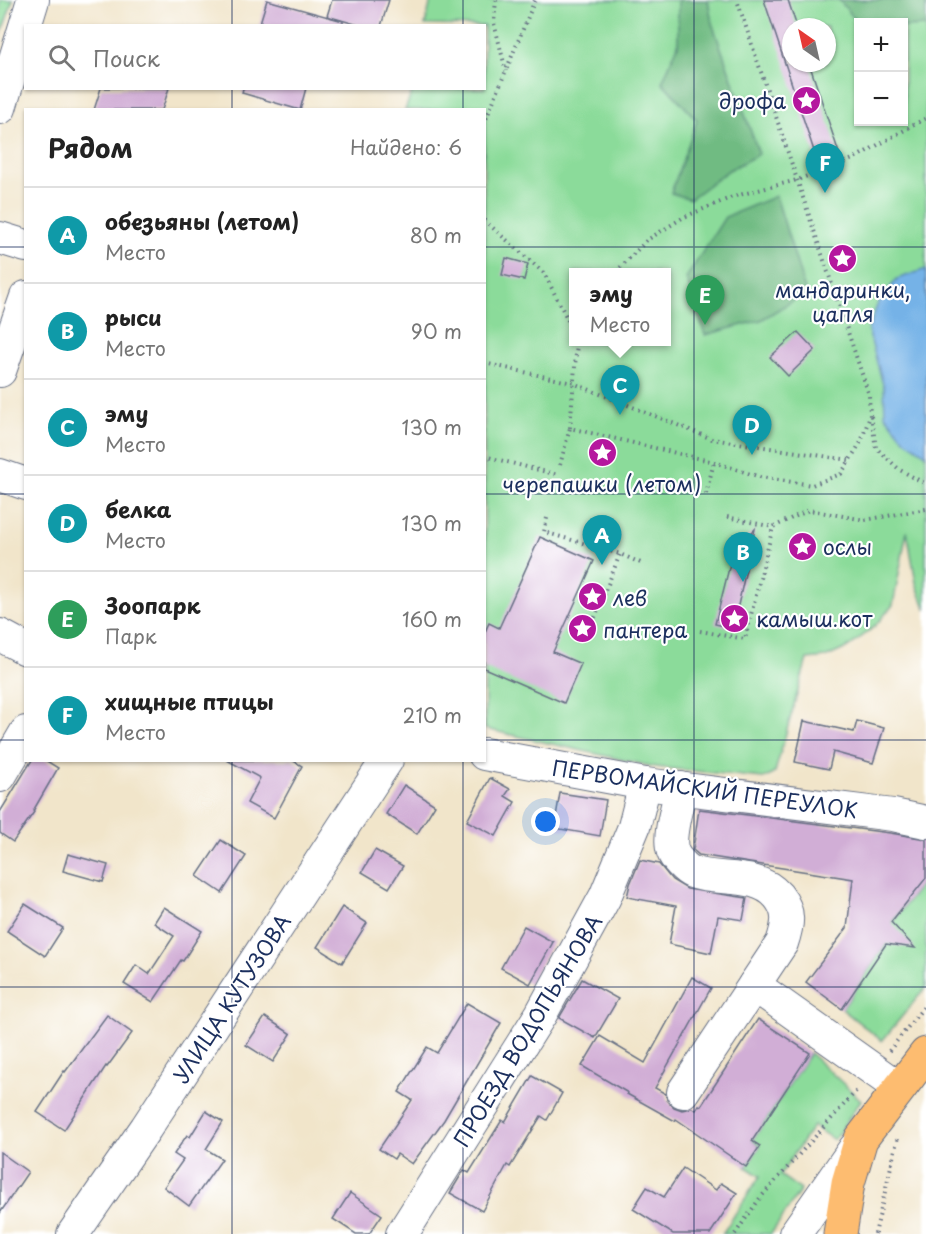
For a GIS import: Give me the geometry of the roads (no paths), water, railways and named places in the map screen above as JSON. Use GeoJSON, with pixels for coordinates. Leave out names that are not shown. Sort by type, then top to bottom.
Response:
{"type":"FeatureCollection","features":[{"type":"Feature","properties":{"kind":"main road"},"geometry":{"type":"LineString","coordinates":[[846,1231],[848,1183],[861,1139],[886,1079],[926,1054]]}},
{"type":"Feature","properties":{"kind":"street"},"geometry":{"type":"LineString","coordinates":[[26,24],[33,0]]}},
{"type":"Feature","properties":{"kind":"street"},"geometry":{"type":"LineString","coordinates":[[0,108],[24,29]]}},
{"type":"Feature","properties":{"kind":"street"},"geometry":{"type":"LineString","coordinates":[[0,238],[24,245]]}},
{"type":"Feature","properties":{"kind":"street"},"geometry":{"type":"LineString","coordinates":[[0,371],[24,303]]}},
{"type":"Feature","properties":{"kind":"street"},"geometry":{"type":"LineString","coordinates":[[0,475],[24,482]]}},
{"type":"Feature","properties":{"kind":"street"},"geometry":{"type":"LineString","coordinates":[[0,635],[24,648]]}},
{"type":"Feature","properties":{"kind":"street"},"geometry":{"type":"LineString","coordinates":[[0,776],[24,735]]}},
{"type":"Feature","properties":{"kind":"street","name":"ПЕРВОМАЙСКИЙ ПЕРЕУЛОК"},"geometry":{"type":"LineString","coordinates":[[486,754],[645,784],[926,822]]}},
{"type":"Feature","properties":{"kind":"street","name":"УЛИЦА КУТУЗОВА"},"geometry":{"type":"LineString","coordinates":[[73,1234],[146,1128],[386,762]]}},
{"type":"Feature","properties":{"kind":"street","name":"ПРОЕЗД ВОДОПЬЯНОВА"},"geometry":{"type":"LineString","coordinates":[[402,1234],[541,1014],[605,897],[634,827],[645,784]]}},
{"type":"Feature","properties":{"kind":"street"},"geometry":{"type":"LineString","coordinates":[[681,788],[671,840],[673,853],[691,872],[754,881],[772,890],[785,905],[788,923],[782,943],[683,1092]]}},
{"type":"Feature","properties":{"kind":"street"},"geometry":{"type":"LineString","coordinates":[[754,985],[886,1079]]}},
{"type":"Feature","properties":{"kind":"street"},"geometry":{"type":"LineString","coordinates":[[795,1234],[861,1139]]}},
{"type":"Feature","properties":{"kind":"water"},"geometry":{"type":"Polygon","coordinates":[[[926,269],[926,454],[905,440],[885,415],[884,388],[868,330],[878,303],[897,279],[926,269]]]}},
{"type":"Feature","properties":{"kind":"place","name":"дрофа"},"geometry":{"type":"Point","coordinates":[807,100]}},
{"type":"Feature","properties":{"kind":"place","name":"хищные птицы"},"geometry":{"type":"Point","coordinates":[825,193]}},
{"type":"Feature","properties":{"kind":"place","name":"мандаринки, цапля"},"geometry":{"type":"Point","coordinates":[843,258]}},
{"type":"Feature","properties":{"kind":"place","name":"Зоопарк"},"geometry":{"type":"Point","coordinates":[705,325]}},
{"type":"Feature","properties":{"kind":"place","name":"эму"},"geometry":{"type":"Point","coordinates":[620,415]}},
{"type":"Feature","properties":{"kind":"place","name":"черепашки (летом)"},"geometry":{"type":"Point","coordinates":[602,452]}},
{"type":"Feature","properties":{"kind":"place","name":"белка"},"geometry":{"type":"Point","coordinates":[752,455]}},
{"type":"Feature","properties":{"kind":"place","name":"ослы"},"geometry":{"type":"Point","coordinates":[802,546]}},
{"type":"Feature","properties":{"kind":"place","name":"обезьяны (летом)"},"geometry":{"type":"Point","coordinates":[602,565]}},
{"type":"Feature","properties":{"kind":"place","name":"рыси"},"geometry":{"type":"Point","coordinates":[743,582]}},
{"type":"Feature","properties":{"kind":"place","name":"лев"},"geometry":{"type":"Point","coordinates":[592,597]}},
{"type":"Feature","properties":{"kind":"place","name":"камыш.кот"},"geometry":{"type":"Point","coordinates":[735,618]}},
{"type":"Feature","properties":{"kind":"place","name":"пантера"},"geometry":{"type":"Point","coordinates":[582,629]}}]}
